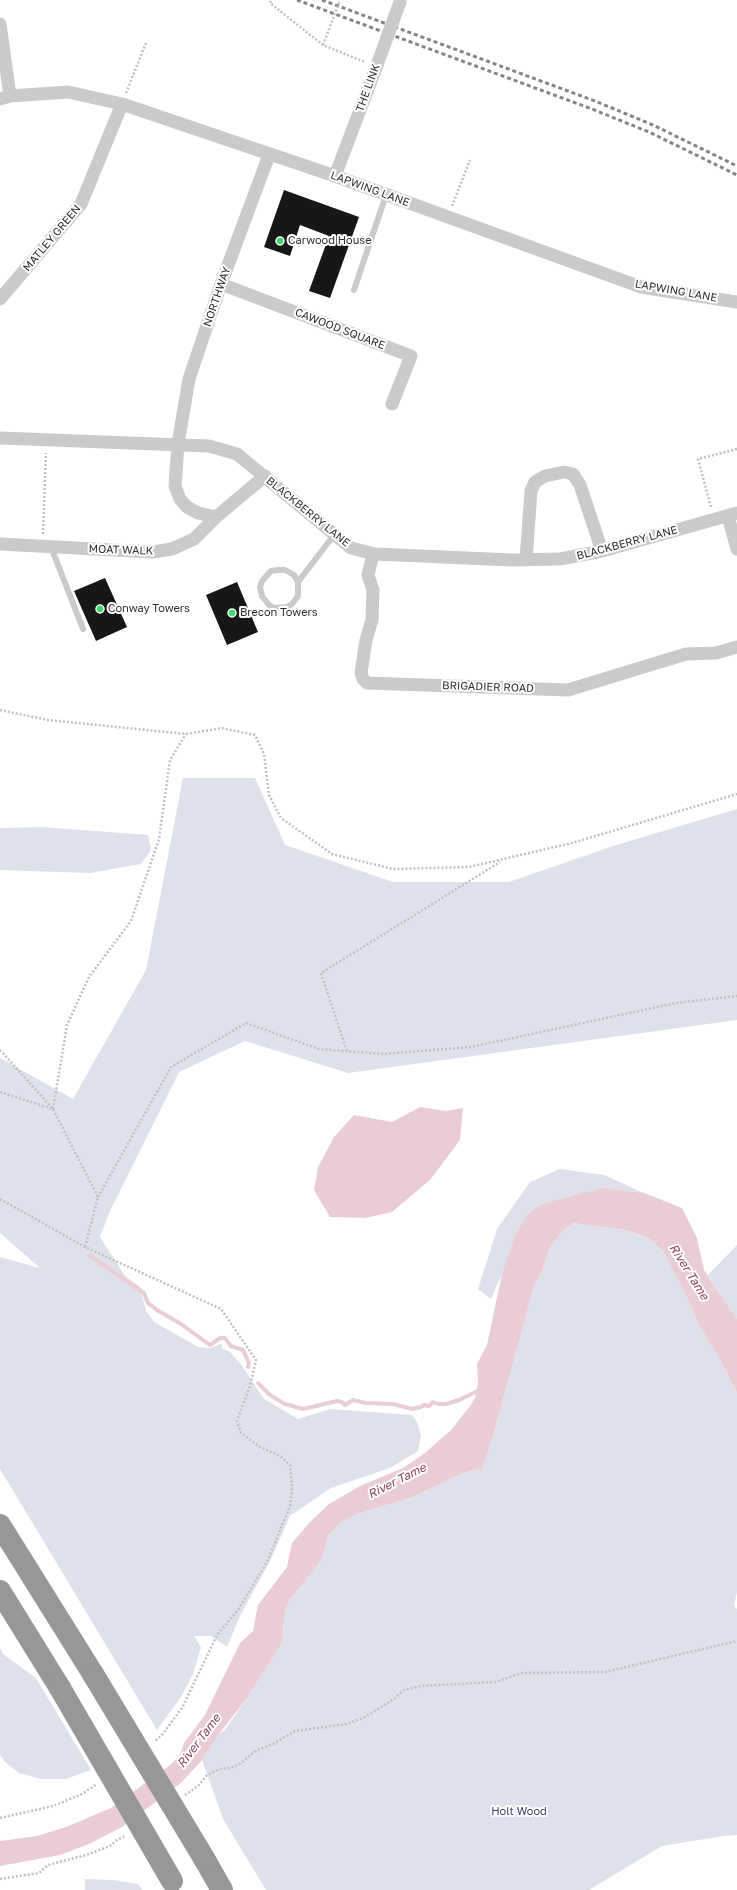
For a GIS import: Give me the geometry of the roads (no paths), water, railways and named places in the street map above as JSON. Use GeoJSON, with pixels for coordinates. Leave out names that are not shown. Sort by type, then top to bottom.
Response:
{"type":"FeatureCollection","features":[{"type":"Feature","properties":{"kind":"highway"},"geometry":{"type":"LineString","coordinates":[[0,1525],[93,1674],[222,1890]]}},
{"type":"Feature","properties":{"kind":"highway"},"geometry":{"type":"LineString","coordinates":[[0,1591],[60,1688],[175,1886]]}},
{"type":"Feature","properties":{"kind":"street","name":"THE LINK"},"geometry":{"type":"LineString","coordinates":[[335,176],[400,1]]}},
{"type":"Feature","properties":{"kind":"street"},"geometry":{"type":"LineString","coordinates":[[0,24],[5,97]]}},
{"type":"Feature","properties":{"kind":"street","name":"LAPWING LANE"},"geometry":{"type":"LineString","coordinates":[[5,97],[68,92],[122,104],[269,155],[335,176],[641,287],[737,302]]}},
{"type":"Feature","properties":{"kind":"street","name":"MATLEY GREEN"},"geometry":{"type":"LineString","coordinates":[[0,299],[81,204],[122,104]]}},
{"type":"Feature","properties":{"kind":"street","name":"NORTHWAY"},"geometry":{"type":"LineString","coordinates":[[216,517],[198,513],[188,507],[180,498],[175,486],[178,444],[189,379],[221,284],[269,155]]}},
{"type":"Feature","properties":{"kind":"street","name":"CAWOOD SQUARE"},"geometry":{"type":"LineString","coordinates":[[221,284],[411,356],[392,404]]}},
{"type":"Feature","properties":{"kind":"street","name":"BLACKBERRY LANE"},"geometry":{"type":"LineString","coordinates":[[0,438],[209,446],[237,454],[351,548],[373,554],[408,557],[526,560],[560,559],[602,551],[733,514]]}},
{"type":"Feature","properties":{"kind":"street"},"geometry":{"type":"LineString","coordinates":[[526,560],[531,491],[535,482],[545,476],[564,472],[573,474],[580,485],[602,551]]}},
{"type":"Feature","properties":{"kind":"street","name":"MOAT WALK"},"geometry":{"type":"LineString","coordinates":[[0,544],[152,552],[172,549],[194,540],[216,517],[265,476]]}},
{"type":"Feature","properties":{"kind":"street"},"geometry":{"type":"LineString","coordinates":[[733,514],[737,548]]}},
{"type":"Feature","properties":{"kind":"street","name":"BRIGADIER ROAD"},"geometry":{"type":"LineString","coordinates":[[373,554],[368,575],[373,590],[372,620],[366,640],[362,667],[363,679],[367,683],[568,690],[686,654],[716,653],[737,647]]}},
{"type":"Feature","properties":{"kind":"lane"},"geometry":{"type":"LineString","coordinates":[[354,290],[386,195]]}},
{"type":"Feature","properties":{"kind":"lane"},"geometry":{"type":"LineString","coordinates":[[298,582],[294,575],[285,570],[271,572],[262,581],[260,587],[262,596],[269,605],[274,608],[286,607],[295,602],[298,596],[298,582],[334,535]]}},
{"type":"Feature","properties":{"kind":"lane"},"geometry":{"type":"LineString","coordinates":[[47,546],[83,630]]}},
{"type":"Feature","properties":{"kind":"water"},"geometry":{"type":"Polygon","coordinates":[[[420,1107],[446,1111],[463,1108],[460,1140],[430,1180],[392,1212],[365,1218],[330,1217],[314,1190],[318,1167],[334,1137],[354,1115],[392,1122],[420,1107]]]}},
{"type":"Feature","properties":{"kind":"water","name":"River Tame"},"geometry":{"type":"Polygon","coordinates":[[[603,1188],[644,1193],[682,1208],[697,1238],[704,1270],[737,1319],[737,1393],[722,1363],[696,1320],[692,1307],[663,1251],[647,1237],[626,1230],[573,1223],[562,1232],[550,1247],[541,1274],[535,1283],[483,1468],[463,1473],[413,1497],[357,1514],[340,1523],[328,1536],[322,1559],[290,1600],[285,1610],[282,1643],[247,1698],[219,1734],[202,1760],[181,1783],[122,1827],[89,1844],[60,1855],[0,1866],[0,1841],[37,1836],[66,1827],[111,1808],[170,1765],[180,1755],[184,1743],[205,1715],[240,1643],[253,1631],[258,1605],[287,1567],[292,1543],[311,1521],[329,1504],[360,1486],[403,1468],[425,1453],[451,1430],[470,1406],[475,1398],[478,1383],[477,1364],[487,1345],[502,1274],[516,1233],[530,1212],[542,1204],[603,1188]]]}},
{"type":"Feature","properties":{"kind":"waterway"},"geometry":{"type":"LineString","coordinates":[[90,1256],[144,1293],[148,1303],[157,1310],[181,1324],[210,1345],[220,1338],[225,1338],[231,1346],[243,1350],[249,1363],[248,1367]]}},
{"type":"Feature","properties":{"kind":"waterway"},"geometry":{"type":"LineString","coordinates":[[258,1383],[270,1395],[285,1404],[303,1409],[337,1401],[342,1402],[345,1405],[353,1400],[366,1403],[393,1404],[412,1409],[424,1405],[429,1406],[433,1402],[438,1404],[446,1404],[459,1400],[480,1390]]}},
{"type":"Feature","properties":{"kind":"railway"},"geometry":{"type":"LineString","coordinates":[[297,0],[592,109],[649,132],[737,175]]}},
{"type":"Feature","properties":{"kind":"railway"},"geometry":{"type":"LineString","coordinates":[[322,0],[595,101],[653,125],[737,166]]}},
{"type":"Feature","properties":{"kind":"place","name":"Carwood House"},"geometry":{"type":"Point","coordinates":[280,241]}},
{"type":"Feature","properties":{"kind":"place","name":"Conway Towers"},"geometry":{"type":"Point","coordinates":[100,609]}},
{"type":"Feature","properties":{"kind":"place","name":"Brecon Towers"},"geometry":{"type":"Point","coordinates":[232,613]}},
{"type":"Feature","properties":{"kind":"park label","name":"Holt Wood"},"geometry":{"type":"Point","coordinates":[519,1812]}}]}
